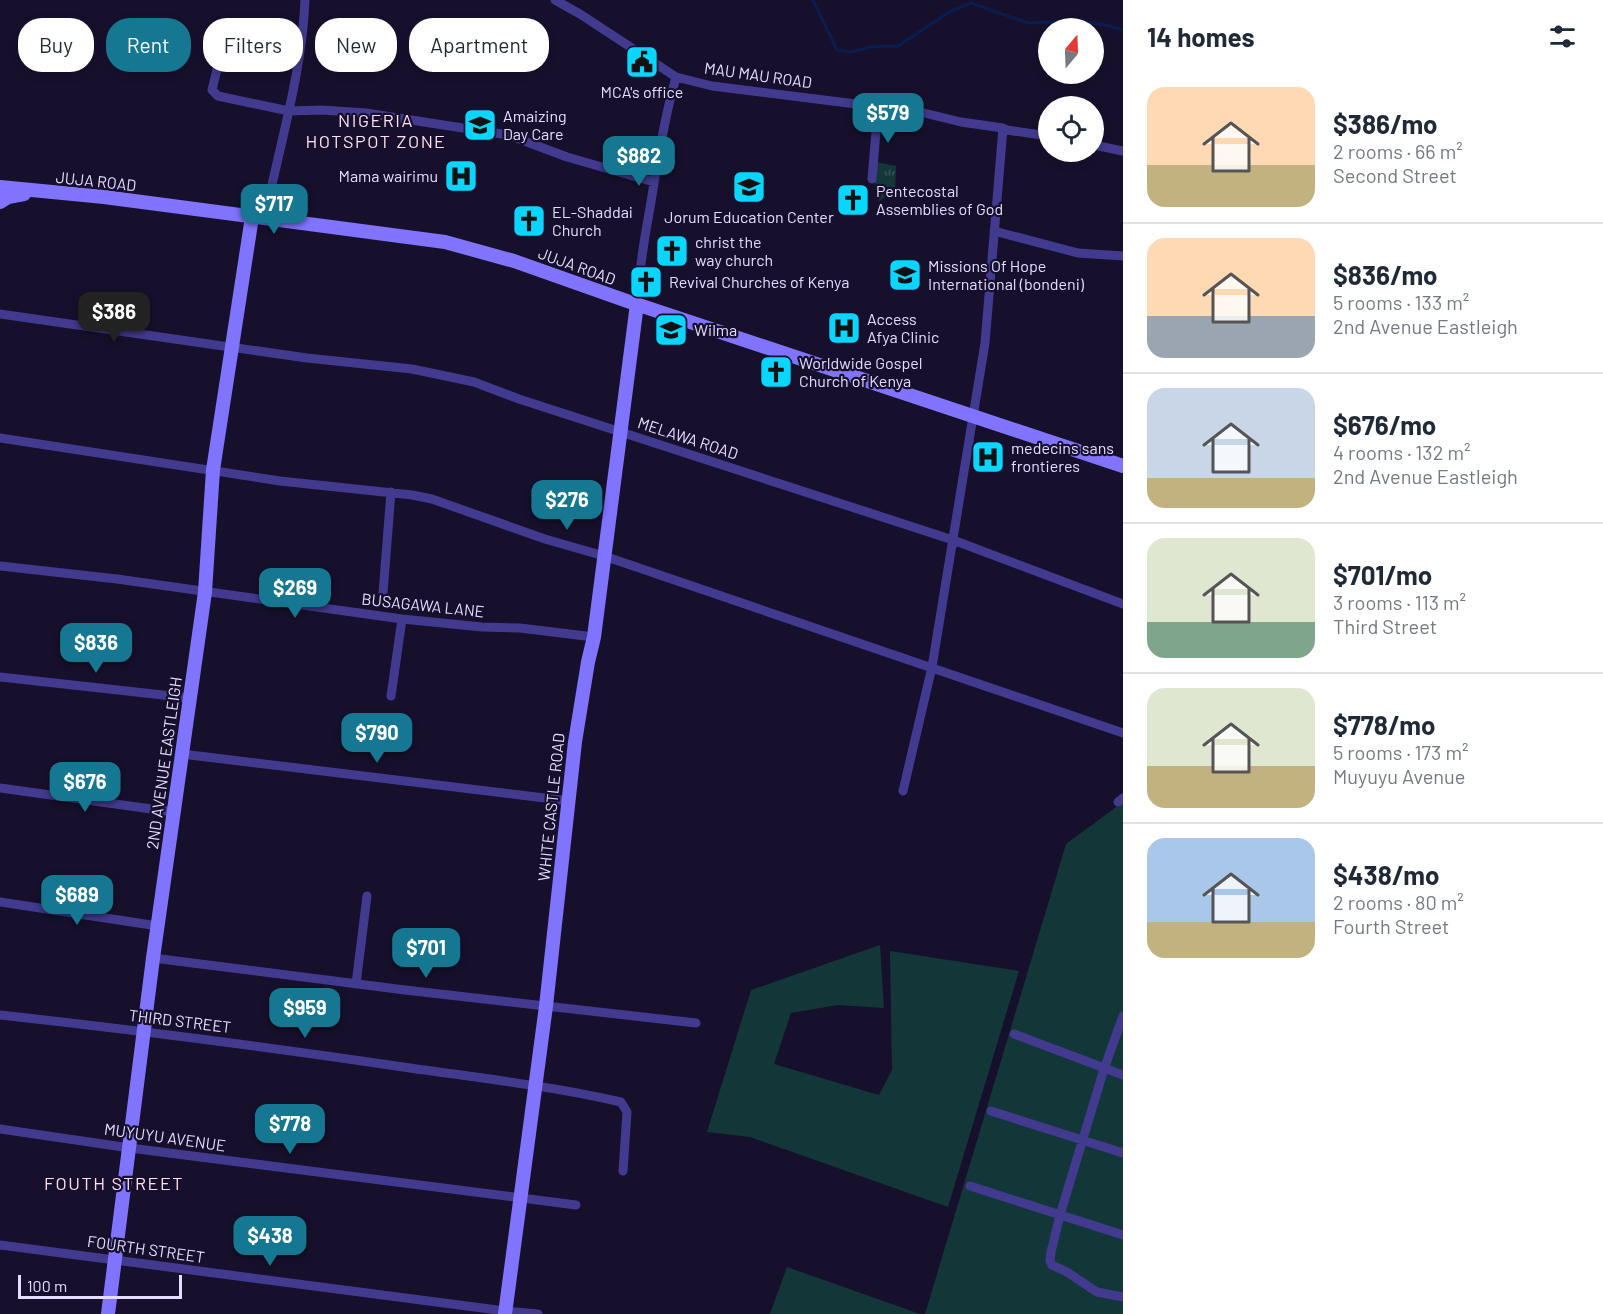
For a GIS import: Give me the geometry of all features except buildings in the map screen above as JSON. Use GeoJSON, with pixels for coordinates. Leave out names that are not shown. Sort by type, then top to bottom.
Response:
{"type":"FeatureCollection","features":[{"type":"Feature","properties":{"kind":"street"},"geometry":{"type":"LineString","coordinates":[[259,218],[289,111],[303,28],[305,0]]}},
{"type":"Feature","properties":{"kind":"street","name":"MAU MAU ROAD"},"geometry":{"type":"LineString","coordinates":[[555,0],[676,77],[712,86],[920,112],[961,123],[1038,135]]}},
{"type":"Feature","properties":{"kind":"street"},"geometry":{"type":"LineString","coordinates":[[216,72],[212,90],[218,96],[289,111],[322,110],[366,113],[508,135],[577,160],[654,182]]}},
{"type":"Feature","properties":{"kind":"street"},"geometry":{"type":"LineString","coordinates":[[637,304],[640,269],[654,182],[669,97],[676,77]]}},
{"type":"Feature","properties":{"kind":"street"},"geometry":{"type":"LineString","coordinates":[[872,179],[878,108]]}},
{"type":"Feature","properties":{"kind":"street"},"geometry":{"type":"LineString","coordinates":[[903,791],[932,667],[973,416],[989,308],[1003,128]]}},
{"type":"Feature","properties":{"kind":"street"},"geometry":{"type":"LineString","coordinates":[[1104,147],[1123,151]]}},
{"type":"Feature","properties":{"kind":"street","name":"JUJA ROAD"},"geometry":{"type":"LineString","coordinates":[[0,188],[104,197],[445,242],[514,261],[1123,466]]}},
{"type":"Feature","properties":{"kind":"street"},"geometry":{"type":"LineString","coordinates":[[0,202],[16,195],[41,192]]}},
{"type":"Feature","properties":{"kind":"street","name":"2ND AVENUE EASTLEIGH"},"geometry":{"type":"LineString","coordinates":[[108,1314],[153,957],[205,592],[213,470],[231,346],[259,218]]}},
{"type":"Feature","properties":{"kind":"street"},"geometry":{"type":"LineString","coordinates":[[994,231],[1078,253],[1123,256]]}},
{"type":"Feature","properties":{"kind":"street","name":"WHITE CASTLE ROAD"},"geometry":{"type":"LineString","coordinates":[[505,1313],[546,1006],[574,742],[594,637],[637,304]]}},
{"type":"Feature","properties":{"kind":"street","name":"MELAWA ROAD"},"geometry":{"type":"LineString","coordinates":[[0,314],[307,358],[440,374],[474,382],[953,540],[1123,604]]}},
{"type":"Feature","properties":{"kind":"street"},"geometry":{"type":"LineString","coordinates":[[0,438],[280,481],[392,492],[432,499],[1123,733]]}},
{"type":"Feature","properties":{"kind":"street"},"geometry":{"type":"LineString","coordinates":[[383,593],[392,492]]}},
{"type":"Feature","properties":{"kind":"street","name":"BUSAGAWA LANE"},"geometry":{"type":"LineString","coordinates":[[0,566],[117,579],[402,619],[482,627],[520,628],[594,637]]}},
{"type":"Feature","properties":{"kind":"street"},"geometry":{"type":"LineString","coordinates":[[391,696],[402,619]]}},
{"type":"Feature","properties":{"kind":"street"},"geometry":{"type":"LineString","coordinates":[[0,677],[190,698]]}},
{"type":"Feature","properties":{"kind":"street"},"geometry":{"type":"LineString","coordinates":[[182,754],[569,801]]}},
{"type":"Feature","properties":{"kind":"street"},"geometry":{"type":"LineString","coordinates":[[0,788],[173,812]]}},
{"type":"Feature","properties":{"kind":"street"},"geometry":{"type":"LineString","coordinates":[[356,984],[367,896]]}},
{"type":"Feature","properties":{"kind":"street"},"geometry":{"type":"LineString","coordinates":[[0,902],[158,926]]}},
{"type":"Feature","properties":{"kind":"street"},"geometry":{"type":"LineString","coordinates":[[153,957],[356,984],[696,1023]]}},
{"type":"Feature","properties":{"kind":"street","name":"THIRD STREET"},"geometry":{"type":"LineString","coordinates":[[0,1016],[144,1031],[605,1098],[621,1102],[627,1112],[623,1171]]}},
{"type":"Feature","properties":{"kind":"street"},"geometry":{"type":"LineString","coordinates":[[1123,1016],[1104,1069],[1050,1252],[1052,1265],[1097,1292],[1123,1298]]}},
{"type":"Feature","properties":{"kind":"street"},"geometry":{"type":"LineString","coordinates":[[1014,1034],[1123,1075]]}},
{"type":"Feature","properties":{"kind":"street"},"geometry":{"type":"LineString","coordinates":[[991,1111],[1123,1153]]}},
{"type":"Feature","properties":{"kind":"street","name":"MUYUYU AVENUE"},"geometry":{"type":"LineString","coordinates":[[0,1129],[130,1148],[576,1205]]}},
{"type":"Feature","properties":{"kind":"street"},"geometry":{"type":"LineString","coordinates":[[970,1186],[1123,1235]]}},
{"type":"Feature","properties":{"kind":"street","name":"FOURTH STREET"},"geometry":{"type":"LineString","coordinates":[[0,1245],[505,1313],[538,1314]]}},
{"type":"Feature","properties":{"kind":"green space"},"geometry":{"type":"Polygon","coordinates":[[[876,162],[896,166],[895,190],[879,201],[875,184],[876,162]]]}},
{"type":"Feature","properties":{"kind":"green space"},"geometry":{"type":"Polygon","coordinates":[[[1123,802],[1123,1314],[925,1314],[1066,844],[1123,802]]]}},
{"type":"Feature","properties":{"kind":"green space"},"geometry":{"type":"Polygon","coordinates":[[[880,945],[884,1008],[838,1005],[791,1013],[774,1064],[879,1095],[892,1070],[890,951],[1019,971],[948,1207],[750,1137],[707,1132],[751,990],[880,945]]]}},
{"type":"Feature","properties":{"kind":"green space"},"geometry":{"type":"Polygon","coordinates":[[[787,1267],[920,1314],[770,1314],[787,1267]]]}},
{"type":"Feature","properties":{"kind":"waterway"},"geometry":{"type":"LineString","coordinates":[[813,0],[837,50],[851,52],[871,47],[898,46],[951,11],[971,3],[1028,23],[1080,21],[1123,30]]}},
{"type":"Feature","properties":{"kind":"place","name":"MCA's office"},"geometry":{"type":"Point","coordinates":[642,62]}},
{"type":"Feature","properties":{"kind":"place","name":"Amaizing Day Care"},"geometry":{"type":"Point","coordinates":[480,125]}},
{"type":"Feature","properties":{"kind":"place","name":"Mama wairimu"},"geometry":{"type":"Point","coordinates":[461,176]}},
{"type":"Feature","properties":{"kind":"place","name":"Jorum Education Center"},"geometry":{"type":"Point","coordinates":[749,187]}},
{"type":"Feature","properties":{"kind":"place","name":"Pentecostal Assemblies of God"},"geometry":{"type":"Point","coordinates":[853,200]}},
{"type":"Feature","properties":{"kind":"place","name":"EL-Shaddai Church"},"geometry":{"type":"Point","coordinates":[529,221]}},
{"type":"Feature","properties":{"kind":"place","name":"christ the way church"},"geometry":{"type":"Point","coordinates":[672,251]}},
{"type":"Feature","properties":{"kind":"place","name":"Missions Of Hope International (bondeni)"},"geometry":{"type":"Point","coordinates":[905,275]}},
{"type":"Feature","properties":{"kind":"place","name":"Revival Churches of Kenya"},"geometry":{"type":"Point","coordinates":[646,282]}},
{"type":"Feature","properties":{"kind":"place","name":"Access Afya Clinic"},"geometry":{"type":"Point","coordinates":[844,328]}},
{"type":"Feature","properties":{"kind":"place","name":"Wilma"},"geometry":{"type":"Point","coordinates":[671,330]}},
{"type":"Feature","properties":{"kind":"place","name":"Worldwide Gospel Church of Kenya"},"geometry":{"type":"Point","coordinates":[776,372]}},
{"type":"Feature","properties":{"kind":"place","name":"medecins sans frontieres"},"geometry":{"type":"Point","coordinates":[988,457]}},
{"type":"Feature","properties":{"kind":"district","name":"NIGERIA HOTSPOT ZONE"},"geometry":{"type":"Point","coordinates":[376,131]}},
{"type":"Feature","properties":{"kind":"district","name":"FOUTH STREET"},"geometry":{"type":"Point","coordinates":[114,1184]}}]}
